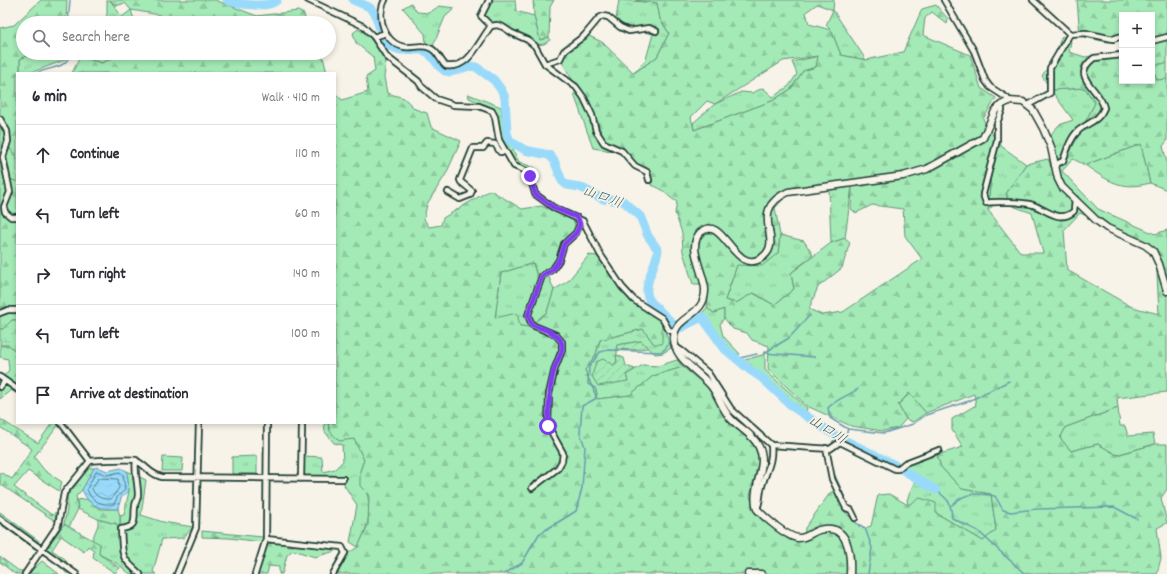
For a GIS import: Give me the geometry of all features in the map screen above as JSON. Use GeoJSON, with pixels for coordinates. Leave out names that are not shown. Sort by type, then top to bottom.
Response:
{"type":"FeatureCollection","features":[{"type":"Feature","properties":{"kind":"street"},"geometry":{"type":"LineString","coordinates":[[308,0],[358,23],[374,37],[387,57],[418,80],[422,88],[436,99],[454,104],[479,106],[492,111],[495,118],[499,140],[514,166],[526,172],[530,176],[535,194],[554,208],[578,218],[587,226],[600,254],[622,287],[634,300],[662,318],[672,331],[676,347],[685,362],[711,386],[731,419],[756,441],[762,456],[754,494],[757,509],[791,536],[799,538],[819,530],[826,529],[843,535],[847,541],[850,551],[850,574]]}},
{"type":"Feature","properties":{"kind":"street"},"geometry":{"type":"LineString","coordinates":[[385,0],[381,8],[381,17],[386,33],[391,40],[400,46],[429,47],[435,50],[442,63],[451,67],[468,60],[491,26],[496,25],[503,27],[528,40],[535,46],[545,64],[576,87],[584,98],[592,115],[596,131],[604,143],[622,151],[635,166],[647,172],[649,180]]}},
{"type":"Feature","properties":{"kind":"street"},"geometry":{"type":"LineString","coordinates":[[489,0],[480,16],[491,26]]}},
{"type":"Feature","properties":{"kind":"street"},"geometry":{"type":"LineString","coordinates":[[944,0],[974,52],[985,80],[990,87],[1008,98],[1009,101]]}},
{"type":"Feature","properties":{"kind":"street"},"geometry":{"type":"LineString","coordinates":[[1033,0],[1070,34],[1085,33],[1113,39],[1119,37]]}},
{"type":"Feature","properties":{"kind":"street"},"geometry":{"type":"LineString","coordinates":[[545,64],[560,59],[564,51],[584,36],[599,18],[603,16],[608,17],[620,27],[629,31],[649,28],[656,31]]}},
{"type":"Feature","properties":{"kind":"street"},"geometry":{"type":"LineString","coordinates":[[374,37],[386,33]]}},
{"type":"Feature","properties":{"kind":"street"},"geometry":{"type":"LineString","coordinates":[[1028,105],[1050,93],[1050,68],[1070,34]]}},
{"type":"Feature","properties":{"kind":"street"},"geometry":{"type":"LineString","coordinates":[[1155,37],[1159,38]]}},
{"type":"Feature","properties":{"kind":"street"},"geometry":{"type":"LineString","coordinates":[[1155,40],[1167,37]]}},
{"type":"Feature","properties":{"kind":"street"},"geometry":{"type":"LineString","coordinates":[[1054,165],[1063,161],[1071,139],[1078,130],[1098,119],[1104,108],[1101,97],[1087,83],[1085,77],[1086,68],[1094,58],[1119,55]]}},
{"type":"Feature","properties":{"kind":"street"},"geometry":{"type":"LineString","coordinates":[[672,331],[679,324],[699,310],[704,301],[705,288],[694,246],[695,238],[702,231],[712,230],[722,235],[738,257],[748,261],[756,260],[764,256],[769,250],[771,241],[767,218],[770,204],[777,197],[788,192],[903,176],[927,169],[983,138],[995,111],[1001,105],[1009,101],[1023,102],[1028,105],[1044,128],[1051,147],[1058,179],[1062,187],[1096,220],[1107,228],[1145,245],[1153,252],[1159,264],[1167,291]]}},
{"type":"Feature","properties":{"kind":"street"},"geometry":{"type":"LineString","coordinates":[[1001,105],[1002,110],[997,123],[997,140],[983,194],[986,203],[993,201],[1032,204],[1052,215],[1063,217],[1069,216],[1074,211],[1074,199]]}},
{"type":"Feature","properties":{"kind":"street"},"geometry":{"type":"LineString","coordinates":[[0,119],[8,130],[8,141],[3,157],[4,168],[10,188],[8,200],[4,207],[5,212],[11,217],[16,217]]}},
{"type":"Feature","properties":{"kind":"street"},"geometry":{"type":"LineString","coordinates":[[448,192],[460,199],[470,195],[472,190],[460,180],[473,148],[483,148],[487,143],[495,144],[500,152],[506,152]]}},
{"type":"Feature","properties":{"kind":"street"},"geometry":{"type":"LineString","coordinates":[[532,488],[558,468],[562,461],[563,453],[548,426],[549,394],[555,368],[562,350],[562,342],[556,335],[532,325],[528,315],[542,276],[553,269],[559,260],[564,244],[576,233],[580,224],[578,218]]}},
{"type":"Feature","properties":{"kind":"street"},"geometry":{"type":"LineString","coordinates":[[0,313],[8,310],[16,310]]}},
{"type":"Feature","properties":{"kind":"street"},"geometry":{"type":"LineString","coordinates":[[676,347],[708,373],[731,409],[771,445],[833,448],[840,442],[895,469],[939,450]]}},
{"type":"Feature","properties":{"kind":"street"},"geometry":{"type":"LineString","coordinates":[[0,376],[16,388]]}},
{"type":"Feature","properties":{"kind":"street"},"geometry":{"type":"LineString","coordinates":[[0,388],[5,381]]}},
{"type":"Feature","properties":{"kind":"street"},"geometry":{"type":"LineString","coordinates":[[62,424],[90,461]]}},
{"type":"Feature","properties":{"kind":"street"},"geometry":{"type":"LineString","coordinates":[[177,574],[196,528],[199,478],[199,424]]}},
{"type":"Feature","properties":{"kind":"street"},"geometry":{"type":"LineString","coordinates":[[254,574],[266,539],[267,424]]}},
{"type":"Feature","properties":{"kind":"street"},"geometry":{"type":"LineString","coordinates":[[302,427],[302,479]]}},
{"type":"Feature","properties":{"kind":"street"},"geometry":{"type":"LineString","coordinates":[[757,509],[760,502],[761,487],[771,464],[771,445]]}},
{"type":"Feature","properties":{"kind":"street"},"geometry":{"type":"LineString","coordinates":[[826,448],[832,478],[846,508],[851,510],[855,518]]}},
{"type":"Feature","properties":{"kind":"street"},"geometry":{"type":"LineString","coordinates":[[136,460],[135,467],[138,496],[134,508],[136,517],[134,522],[128,528],[121,529],[123,555],[125,561],[140,574]]}},
{"type":"Feature","properties":{"kind":"street"},"geometry":{"type":"LineString","coordinates":[[25,574],[58,526],[64,493],[90,461],[136,460],[155,476],[199,478],[343,479]]}},
{"type":"Feature","properties":{"kind":"street"},"geometry":{"type":"LineString","coordinates":[[0,519],[76,574]]}},
{"type":"Feature","properties":{"kind":"street"},"geometry":{"type":"LineString","coordinates":[[266,539],[342,547],[345,553],[333,574]]}},
{"type":"Feature","properties":{"kind":"street"},"geometry":{"type":"LineString","coordinates":[[748,574],[761,574]]}},
{"type":"Feature","properties":{"kind":"green space"},"geometry":{"type":"Polygon","coordinates":[[[41,0],[67,0],[66,16],[24,16],[41,0]]]}},
{"type":"Feature","properties":{"kind":"green space"},"geometry":{"type":"Polygon","coordinates":[[[107,0],[110,0],[121,16],[107,15],[107,0]]]}},
{"type":"Feature","properties":{"kind":"green space"},"geometry":{"type":"Polygon","coordinates":[[[110,0],[215,0],[257,16],[160,16],[131,10],[125,3],[116,6],[110,0]]]}},
{"type":"Feature","properties":{"kind":"green space"},"geometry":{"type":"Polygon","coordinates":[[[492,0],[515,0],[516,11],[534,16],[540,40],[549,37],[550,40],[544,44],[536,45],[503,24],[492,24],[482,15],[488,3],[492,0]]]}},
{"type":"Feature","properties":{"kind":"green space"},"geometry":{"type":"Polygon","coordinates":[[[533,0],[554,0],[550,7],[549,37],[540,40],[534,16],[533,0]]]}},
{"type":"Feature","properties":{"kind":"green space"},"geometry":{"type":"Polygon","coordinates":[[[619,0],[657,3],[660,19],[669,33],[657,57],[634,73],[646,59],[653,34],[628,29],[616,19],[619,0]]]}},
{"type":"Feature","properties":{"kind":"green space"},"geometry":{"type":"Polygon","coordinates":[[[635,0],[834,0],[833,10],[817,4],[806,12],[809,24],[831,30],[841,55],[866,60],[903,52],[922,9],[936,5],[948,19],[947,24],[932,12],[925,18],[923,35],[970,55],[981,88],[996,98],[983,119],[994,137],[988,210],[1021,253],[1043,253],[1032,213],[1010,205],[1006,194],[1026,164],[1048,159],[1052,168],[1067,158],[1095,103],[1085,88],[1051,90],[1042,76],[1053,59],[1062,36],[1071,41],[1069,52],[1085,57],[1119,51],[1119,84],[1155,84],[1155,75],[1157,80],[1167,79],[1167,141],[1163,146],[1167,163],[1167,190],[1150,183],[1141,144],[1085,165],[1073,159],[1062,171],[1098,209],[1155,234],[1167,230],[1167,392],[1117,398],[1118,408],[1066,427],[1060,438],[1071,451],[1098,444],[1117,455],[1155,444],[1167,444],[1167,489],[1161,498],[1167,523],[1157,528],[1161,558],[1157,574],[338,574],[344,556],[358,547],[368,525],[369,495],[360,486],[360,471],[364,460],[354,439],[339,441],[330,431],[328,424],[336,424],[336,94],[342,100],[368,92],[366,77],[375,71],[373,57],[356,43],[353,33],[358,29],[368,35],[386,61],[384,77],[387,93],[404,98],[415,109],[427,113],[431,127],[461,141],[446,174],[427,204],[424,219],[429,227],[441,225],[443,218],[490,190],[522,209],[541,206],[573,219],[576,228],[562,243],[554,265],[537,275],[533,263],[501,273],[495,318],[517,313],[520,326],[529,327],[547,312],[554,290],[568,281],[589,255],[597,256],[631,302],[662,322],[662,344],[654,344],[643,329],[600,340],[596,354],[585,370],[597,399],[630,395],[653,376],[683,367],[708,388],[727,419],[754,445],[759,460],[750,496],[755,513],[789,540],[804,541],[805,528],[830,493],[835,490],[845,512],[862,529],[871,526],[878,495],[889,494],[908,505],[920,498],[936,503],[936,513],[983,541],[996,530],[991,494],[962,489],[941,467],[937,455],[963,447],[952,430],[952,419],[976,405],[974,394],[926,413],[909,393],[898,405],[906,419],[898,428],[883,431],[851,426],[807,406],[768,369],[769,346],[752,340],[747,333],[733,329],[724,318],[724,309],[714,313],[707,308],[708,296],[701,284],[693,284],[683,252],[682,233],[675,213],[677,202],[659,188],[651,185],[648,168],[638,167],[622,149],[604,140],[589,100],[573,81],[562,62],[567,52],[589,36],[602,42],[634,73],[657,57],[669,33],[660,19],[657,3],[635,0]],[[818,56],[783,61],[715,104],[707,101],[691,117],[694,130],[772,101],[791,89],[803,71],[816,67],[818,56]],[[852,186],[786,196],[775,208],[780,235],[778,253],[762,266],[737,265],[725,300],[736,303],[753,293],[774,305],[794,289],[791,273],[831,243],[845,238],[850,242],[842,268],[818,287],[809,309],[822,315],[843,312],[922,259],[905,236],[903,209],[872,205],[856,213],[851,209],[852,186]],[[1080,213],[1064,230],[1067,270],[1132,307],[1159,314],[1156,254],[1150,244],[1080,213]]]}},
{"type":"Feature","properties":{"kind":"green space"},"geometry":{"type":"Polygon","coordinates":[[[1077,0],[1167,0],[1167,63],[1155,65],[1155,12],[1119,12],[1119,40],[1107,42],[1080,36],[1077,0]]]}},
{"type":"Feature","properties":{"kind":"green space"},"geometry":{"type":"Polygon","coordinates":[[[411,3],[417,12],[429,13],[439,6],[455,8],[445,17],[433,46],[426,43],[425,34],[403,8],[411,3]]]}},
{"type":"Feature","properties":{"kind":"green space"},"geometry":{"type":"Polygon","coordinates":[[[131,10],[133,16],[123,16],[131,10]]]}},
{"type":"Feature","properties":{"kind":"green space"},"geometry":{"type":"Polygon","coordinates":[[[833,10],[866,60],[841,55],[831,30],[826,25],[833,10]]]}},
{"type":"Feature","properties":{"kind":"green space"},"geometry":{"type":"Polygon","coordinates":[[[298,11],[304,14],[304,16],[257,16],[298,11]]]}},
{"type":"Feature","properties":{"kind":"green space"},"geometry":{"type":"Polygon","coordinates":[[[16,23],[16,60],[20,60],[20,72],[16,72],[16,158],[10,148],[5,159],[8,178],[16,182],[16,309],[3,309],[0,305],[0,28],[16,23]]]}},
{"type":"Feature","properties":{"kind":"green space"},"geometry":{"type":"Polygon","coordinates":[[[819,56],[816,67],[803,71],[791,89],[772,101],[694,130],[693,123],[715,104],[741,92],[752,93],[763,88],[773,97],[789,86],[797,74],[792,62],[819,56]]]}},
{"type":"Feature","properties":{"kind":"green space"},"geometry":{"type":"Polygon","coordinates":[[[20,60],[65,60],[33,72],[20,72],[20,60]]]}},
{"type":"Feature","properties":{"kind":"green space"},"geometry":{"type":"Polygon","coordinates":[[[78,60],[91,60],[102,63],[108,60],[324,60],[327,72],[72,72],[78,60]]]}},
{"type":"Feature","properties":{"kind":"green space"},"geometry":{"type":"Polygon","coordinates":[[[91,60],[108,60],[102,63],[91,60]]]}},
{"type":"Feature","properties":{"kind":"green space"},"geometry":{"type":"Polygon","coordinates":[[[1167,63],[1167,79],[1157,80],[1155,74],[1155,65],[1167,63]]]}},
{"type":"Feature","properties":{"kind":"green space"},"geometry":{"type":"Polygon","coordinates":[[[1085,88],[1095,103],[1067,158],[1057,160],[1051,134],[1059,125],[1073,120],[1051,90],[1085,88]]]}},
{"type":"Feature","properties":{"kind":"green space"},"geometry":{"type":"Polygon","coordinates":[[[576,91],[588,111],[594,131],[600,143],[618,152],[593,148],[574,94],[576,91]]]}},
{"type":"Feature","properties":{"kind":"green space"},"geometry":{"type":"Polygon","coordinates":[[[468,94],[501,107],[505,135],[515,148],[513,150],[519,162],[535,168],[527,170],[515,165],[500,138],[497,114],[490,107],[469,98],[468,94]]]}},
{"type":"Feature","properties":{"kind":"green space"},"geometry":{"type":"Polygon","coordinates":[[[997,126],[1001,146],[1026,164],[1006,194],[1010,205],[995,204],[988,210],[994,137],[997,126]]]}},
{"type":"Feature","properties":{"kind":"green space"},"geometry":{"type":"Polygon","coordinates":[[[1141,144],[1150,183],[1131,186],[1115,183],[1101,176],[1085,165],[1141,144]]]}},
{"type":"Feature","properties":{"kind":"green space"},"geometry":{"type":"Polygon","coordinates":[[[10,147],[16,158],[16,182],[8,178],[5,159],[10,147]]]}},
{"type":"Feature","properties":{"kind":"green space"},"geometry":{"type":"Polygon","coordinates":[[[852,186],[845,238],[831,243],[829,189],[852,186]]]}},
{"type":"Feature","properties":{"kind":"green space"},"geometry":{"type":"Polygon","coordinates":[[[780,235],[804,241],[813,255],[791,273],[794,289],[774,305],[754,293],[736,303],[725,300],[737,265],[778,253],[780,235]]]}},
{"type":"Feature","properties":{"kind":"green space"},"geometry":{"type":"Polygon","coordinates":[[[533,263],[538,280],[548,275],[554,290],[547,312],[529,327],[520,326],[495,318],[501,273],[533,263]]]}},
{"type":"Feature","properties":{"kind":"green space"},"geometry":{"type":"Polygon","coordinates":[[[0,305],[3,309],[16,309],[16,320],[12,320],[3,329],[0,329],[0,305]]]}},
{"type":"Feature","properties":{"kind":"green space"},"geometry":{"type":"Polygon","coordinates":[[[707,308],[714,313],[724,309],[724,318],[720,324],[723,336],[740,354],[735,355],[726,348],[715,329],[702,313],[707,308]]]}},
{"type":"Feature","properties":{"kind":"green space"},"geometry":{"type":"Polygon","coordinates":[[[12,320],[16,320],[16,352],[9,345],[0,345],[0,329],[3,329],[12,320]]]}},
{"type":"Feature","properties":{"kind":"green space"},"geometry":{"type":"Polygon","coordinates":[[[662,322],[671,348],[663,353],[655,354],[641,341],[617,345],[617,362],[613,365],[628,381],[626,375],[643,365],[658,366],[677,360],[683,367],[653,376],[630,395],[597,399],[585,370],[596,354],[600,340],[643,329],[654,344],[662,322]]]}},
{"type":"Feature","properties":{"kind":"green space"},"geometry":{"type":"Polygon","coordinates":[[[641,341],[648,348],[632,350],[616,349],[617,345],[641,341]]]}},
{"type":"Feature","properties":{"kind":"green space"},"geometry":{"type":"Polygon","coordinates":[[[0,345],[9,345],[16,352],[16,393],[11,390],[0,399],[0,373],[4,376],[9,370],[8,359],[0,357],[0,345]]]}},
{"type":"Feature","properties":{"kind":"green space"},"geometry":{"type":"Polygon","coordinates":[[[765,354],[765,370],[807,408],[806,412],[796,405],[766,377],[742,361],[765,354]]]}},
{"type":"Feature","properties":{"kind":"green space"},"geometry":{"type":"Polygon","coordinates":[[[616,355],[624,358],[626,366],[635,369],[626,375],[628,381],[598,386],[592,376],[596,362],[603,359],[613,365],[617,362],[616,355]]]}},
{"type":"Feature","properties":{"kind":"green space"},"geometry":{"type":"Polygon","coordinates":[[[910,393],[926,413],[913,422],[906,419],[898,405],[910,393]]]}},
{"type":"Feature","properties":{"kind":"green space"},"geometry":{"type":"Polygon","coordinates":[[[1118,408],[1120,426],[1125,426],[1128,436],[1153,434],[1155,444],[1116,455],[1098,444],[1071,451],[1060,438],[1066,427],[1118,408]]]}},
{"type":"Feature","properties":{"kind":"green space"},"geometry":{"type":"Polygon","coordinates":[[[0,419],[38,443],[51,424],[59,424],[34,457],[45,471],[62,482],[59,491],[28,471],[14,487],[52,515],[56,512],[55,521],[0,484],[0,472],[12,479],[32,449],[0,427],[0,419]]]}},
{"type":"Feature","properties":{"kind":"green space"},"geometry":{"type":"Polygon","coordinates":[[[324,424],[328,424],[330,431],[354,439],[364,460],[360,471],[367,492],[369,510],[366,527],[358,547],[350,542],[357,505],[344,485],[345,477],[304,477],[304,456],[322,457],[323,472],[335,469],[343,461],[342,445],[334,443],[325,432],[324,424]]]}},
{"type":"Feature","properties":{"kind":"green space"},"geometry":{"type":"Polygon","coordinates":[[[937,455],[941,467],[962,489],[991,494],[996,530],[983,541],[936,513],[908,505],[907,500],[915,480],[900,472],[907,464],[937,455]]]}},
{"type":"Feature","properties":{"kind":"green space"},"geometry":{"type":"Polygon","coordinates":[[[257,456],[257,474],[232,474],[232,457],[257,456]]]}},
{"type":"Feature","properties":{"kind":"green space"},"geometry":{"type":"Polygon","coordinates":[[[163,457],[183,458],[182,471],[162,471],[163,457]]]}},
{"type":"Feature","properties":{"kind":"green space"},"geometry":{"type":"Polygon","coordinates":[[[89,468],[94,468],[82,490],[76,496],[78,509],[69,527],[64,524],[67,510],[67,496],[89,468]]]}},
{"type":"Feature","properties":{"kind":"green space"},"geometry":{"type":"Polygon","coordinates":[[[127,471],[146,480],[141,515],[163,522],[193,527],[183,538],[162,539],[153,572],[156,574],[130,574],[118,564],[99,554],[92,540],[98,525],[98,519],[120,525],[120,516],[124,515],[129,491],[127,471]]]}},
{"type":"Feature","properties":{"kind":"green space"},"geometry":{"type":"Polygon","coordinates":[[[86,499],[100,509],[118,509],[120,525],[98,519],[78,509],[77,500],[86,499]]]}},
{"type":"Feature","properties":{"kind":"green space"},"geometry":{"type":"Polygon","coordinates":[[[0,512],[39,541],[35,549],[0,524],[0,512]]]}},
{"type":"Feature","properties":{"kind":"green space"},"geometry":{"type":"Polygon","coordinates":[[[64,524],[100,544],[99,554],[120,568],[115,573],[93,558],[94,550],[88,546],[84,552],[61,536],[52,550],[65,559],[72,572],[75,574],[66,573],[46,549],[64,524]]]}},
{"type":"Feature","properties":{"kind":"green space"},"geometry":{"type":"Polygon","coordinates":[[[202,531],[262,537],[268,541],[332,548],[335,551],[315,557],[293,550],[287,555],[282,574],[279,574],[279,567],[269,566],[267,574],[257,574],[265,547],[262,542],[229,538],[202,537],[202,531]]]}},
{"type":"Feature","properties":{"kind":"green space"},"geometry":{"type":"Polygon","coordinates":[[[0,557],[19,571],[32,570],[42,561],[59,574],[15,574],[0,562],[0,557]]]}},
{"type":"Feature","properties":{"kind":"water"},"geometry":{"type":"Polygon","coordinates":[[[98,467],[107,471],[121,468],[127,471],[129,491],[121,498],[118,509],[96,506],[88,500],[82,490],[94,468],[98,467]]]}},
{"type":"Feature","properties":{"kind":"waterway"},"geometry":{"type":"LineString","coordinates":[[69,16],[70,0]]}},
{"type":"Feature","properties":{"kind":"waterway","name":"山口川"},"geometry":{"type":"LineString","coordinates":[[227,0],[253,5],[273,3],[277,0]]}},
{"type":"Feature","properties":{"kind":"waterway","name":"山口川"},"geometry":{"type":"LineString","coordinates":[[353,0],[369,7],[375,13],[381,33],[389,46],[400,50],[423,50],[429,53],[445,71],[451,72],[469,66],[476,67],[494,80],[505,98],[507,133],[510,141],[525,150],[549,155],[554,160],[562,181],[567,185],[580,187],[603,199],[623,201],[640,216],[648,236],[658,250],[647,284],[648,298],[674,325]]}},
{"type":"Feature","properties":{"kind":"waterway"},"geometry":{"type":"LineString","coordinates":[[40,72],[62,65],[67,60]]}},
{"type":"Feature","properties":{"kind":"waterway"},"geometry":{"type":"LineString","coordinates":[[810,315],[789,338],[764,353],[815,357]]}},
{"type":"Feature","properties":{"kind":"waterway","name":"山口川"},"geometry":{"type":"LineString","coordinates":[[680,328],[702,317],[725,349],[762,378],[793,407],[836,436],[893,464],[936,490]]}},
{"type":"Feature","properties":{"kind":"waterway","name":"山口川"},"geometry":{"type":"LineString","coordinates":[[671,329],[672,322]]}},
{"type":"Feature","properties":{"kind":"waterway"},"geometry":{"type":"LineString","coordinates":[[504,574],[522,563],[539,534],[576,511],[582,488],[585,447],[580,433],[582,406],[595,399],[597,394],[595,388],[588,384],[589,367],[600,352],[608,350],[661,352],[667,346],[670,332]]}},
{"type":"Feature","properties":{"kind":"waterway"},"geometry":{"type":"LineString","coordinates":[[736,359],[757,354]]}},
{"type":"Feature","properties":{"kind":"waterway"},"geometry":{"type":"LineString","coordinates":[[844,440],[848,429],[884,433],[913,424],[926,415],[969,401],[1009,381]]}},
{"type":"Feature","properties":{"kind":"waterway"},"geometry":{"type":"LineString","coordinates":[[848,429],[830,418],[828,408],[835,402],[858,389]]}},
{"type":"Feature","properties":{"kind":"waterway"},"geometry":{"type":"LineString","coordinates":[[831,445],[836,436]]}},
{"type":"Feature","properties":{"kind":"waterway"},"geometry":{"type":"LineString","coordinates":[[832,469],[849,507]]}},
{"type":"Feature","properties":{"kind":"waterway"},"geometry":{"type":"LineString","coordinates":[[936,490],[944,496],[950,505],[952,518],[978,531],[1025,574]]}},
{"type":"Feature","properties":{"kind":"waterway"},"geometry":{"type":"LineString","coordinates":[[952,505],[957,500],[967,495],[983,494],[995,496],[1003,510],[1011,512],[1036,509],[1114,507],[1137,519]]}},
{"type":"Feature","properties":{"kind":"waterway"},"geometry":{"type":"LineString","coordinates":[[850,514],[856,523],[865,528],[872,548],[868,574]]}},
{"type":"Feature","properties":{"kind":"route"},"geometry":{"type":"LineString","coordinates":[[530,176],[535,194],[554,208],[578,218],[580,224],[576,233],[564,244],[559,260],[553,269],[542,276],[528,315],[529,321],[532,325],[556,335],[562,342],[562,350],[555,368],[549,394],[548,426]]}}]}
